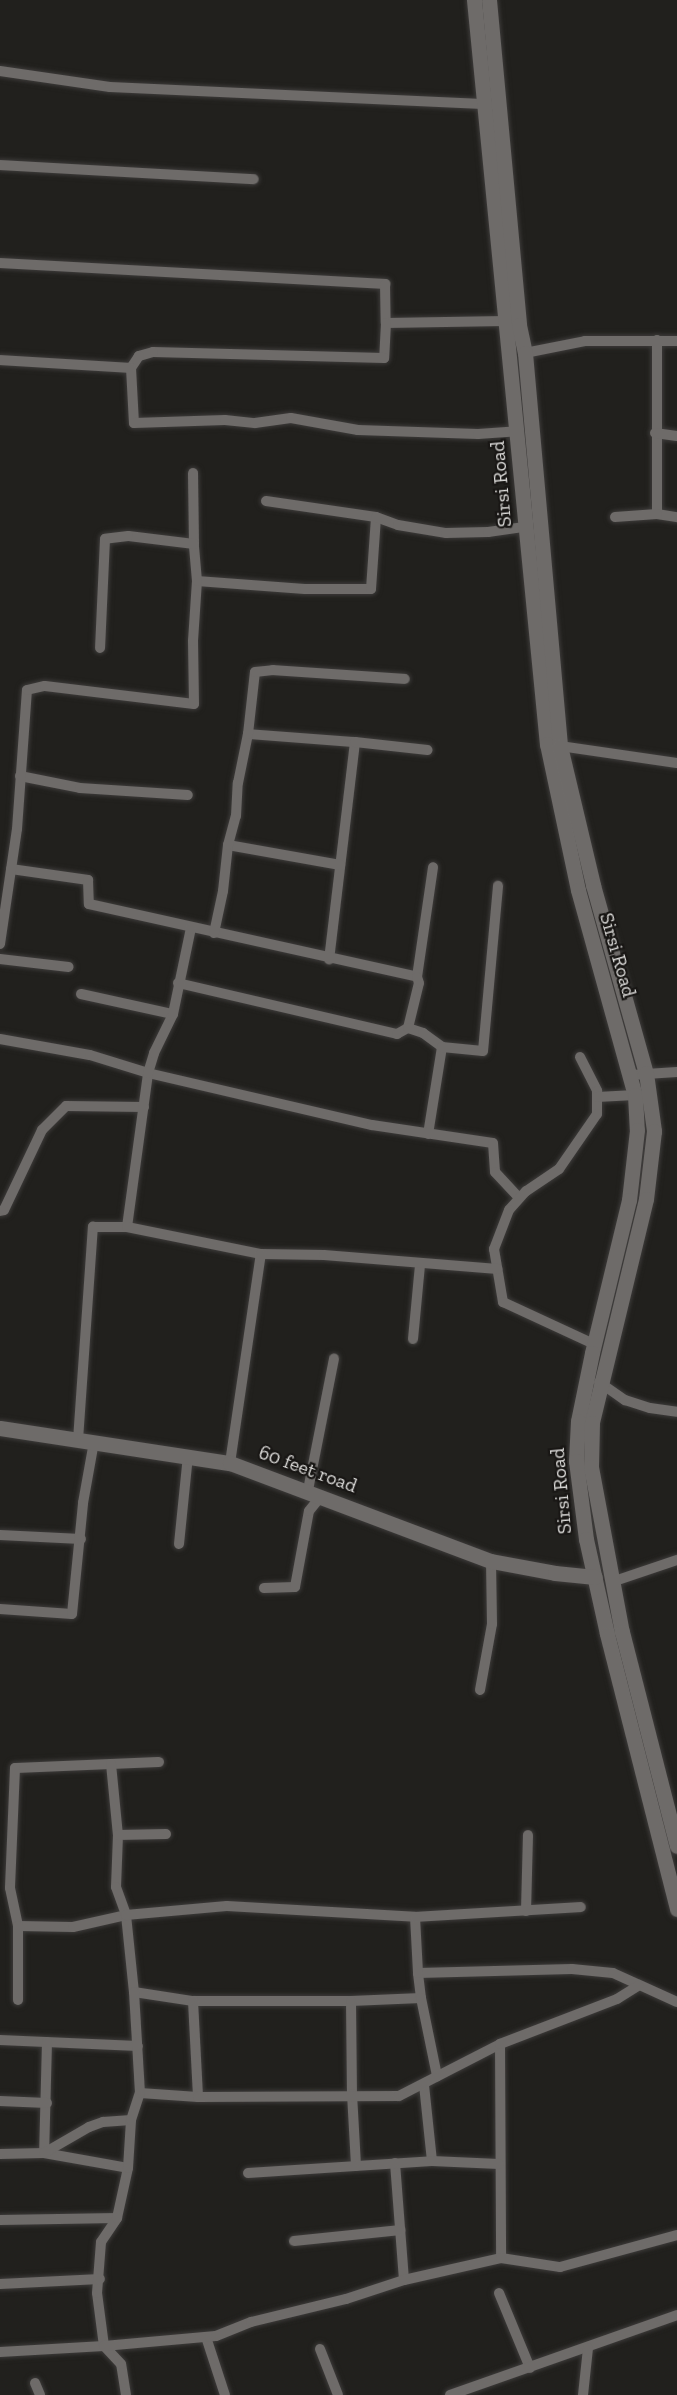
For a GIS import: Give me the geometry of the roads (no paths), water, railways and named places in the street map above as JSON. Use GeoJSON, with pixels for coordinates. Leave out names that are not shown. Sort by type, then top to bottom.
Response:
{"type":"FeatureCollection","features":[{"type":"Feature","properties":{"kind":"main road","name":"Sirsi Road"},"geometry":{"type":"LineString","coordinates":[[474,0],[517,431],[534,636],[554,788],[578,890],[638,1074],[635,1095],[637,1130],[629,1200],[578,1421],[576,1461],[586,1539],[677,1908]]}},
{"type":"Feature","properties":{"kind":"main road","name":"Sirsi Road"},"geometry":{"type":"LineString","coordinates":[[489,0],[519,325],[525,353],[561,746],[592,885],[654,1131],[646,1199],[592,1423],[591,1467],[625,1643],[677,1846]]}},
{"type":"Feature","properties":{"kind":"main road","name":"60 feet road"},"geometry":{"type":"LineString","coordinates":[[0,1428],[230,1463],[491,1561],[555,1573],[595,1576]]}},
{"type":"Feature","properties":{"kind":"street"},"geometry":{"type":"LineString","coordinates":[[0,71],[110,87],[483,104]]}},
{"type":"Feature","properties":{"kind":"street"},"geometry":{"type":"LineString","coordinates":[[0,165],[254,179]]}},
{"type":"Feature","properties":{"kind":"street"},"geometry":{"type":"LineString","coordinates":[[0,263],[385,284],[384,358],[153,352],[139,356],[131,368],[134,423],[225,420],[255,423],[291,418],[358,430],[478,434],[517,431]]}},
{"type":"Feature","properties":{"kind":"street"},"geometry":{"type":"LineString","coordinates":[[386,323],[505,321]]}},
{"type":"Feature","properties":{"kind":"street"},"geometry":{"type":"LineString","coordinates":[[657,340],[655,433],[657,514]]}},
{"type":"Feature","properties":{"kind":"street"},"geometry":{"type":"LineString","coordinates":[[525,353],[585,341],[677,341]]}},
{"type":"Feature","properties":{"kind":"street"},"geometry":{"type":"LineString","coordinates":[[0,360],[131,368]]}},
{"type":"Feature","properties":{"kind":"street"},"geometry":{"type":"LineString","coordinates":[[655,433],[677,436]]}},
{"type":"Feature","properties":{"kind":"street"},"geometry":{"type":"LineString","coordinates":[[0,945],[4,887],[11,868],[27,690],[45,686],[194,704],[193,641],[197,581],[193,473]]}},
{"type":"Feature","properties":{"kind":"street"},"geometry":{"type":"LineString","coordinates":[[266,501],[376,517],[398,525],[446,533],[488,532],[525,527]]}},
{"type":"Feature","properties":{"kind":"street"},"geometry":{"type":"LineString","coordinates":[[615,517],[657,514],[677,517]]}},
{"type":"Feature","properties":{"kind":"street"},"geometry":{"type":"LineString","coordinates":[[197,581],[305,589],[370,589],[376,517]]}},
{"type":"Feature","properties":{"kind":"street"},"geometry":{"type":"LineString","coordinates":[[100,648],[105,538],[128,536],[194,544]]}},
{"type":"Feature","properties":{"kind":"street"},"geometry":{"type":"LineString","coordinates":[[214,933],[223,891],[228,845],[236,816],[238,783],[248,734],[255,672],[273,670],[405,679]]}},
{"type":"Feature","properties":{"kind":"street"},"geometry":{"type":"LineString","coordinates":[[248,734],[428,750]]}},
{"type":"Feature","properties":{"kind":"street"},"geometry":{"type":"LineString","coordinates":[[329,959],[355,742]]}},
{"type":"Feature","properties":{"kind":"street"},"geometry":{"type":"LineString","coordinates":[[561,746],[677,763]]}},
{"type":"Feature","properties":{"kind":"street"},"geometry":{"type":"LineString","coordinates":[[20,776],[80,788],[188,795]]}},
{"type":"Feature","properties":{"kind":"street"},"geometry":{"type":"LineString","coordinates":[[228,845],[340,865]]}},
{"type":"Feature","properties":{"kind":"street"},"geometry":{"type":"LineString","coordinates":[[408,1028],[419,983],[417,977],[433,867]]}},
{"type":"Feature","properties":{"kind":"street"},"geometry":{"type":"LineString","coordinates":[[11,868],[88,880],[89,904],[165,919],[191,928],[417,977]]}},
{"type":"Feature","properties":{"kind":"street"},"geometry":{"type":"LineString","coordinates":[[178,983],[397,1034],[408,1028],[423,1033],[442,1047],[483,1051],[498,886]]}},
{"type":"Feature","properties":{"kind":"street"},"geometry":{"type":"LineString","coordinates":[[127,1227],[148,1073],[154,1053],[173,1014],[191,928]]}},
{"type":"Feature","properties":{"kind":"street"},"geometry":{"type":"LineString","coordinates":[[0,959],[69,967]]}},
{"type":"Feature","properties":{"kind":"street"},"geometry":{"type":"LineString","coordinates":[[81,994],[173,1014]]}},
{"type":"Feature","properties":{"kind":"street"},"geometry":{"type":"LineString","coordinates":[[0,1039],[90,1055],[148,1073],[372,1125],[493,1143],[495,1172],[519,1198]]}},
{"type":"Feature","properties":{"kind":"street"},"geometry":{"type":"LineString","coordinates":[[428,1134],[442,1047]]}},
{"type":"Feature","properties":{"kind":"street"},"geometry":{"type":"LineString","coordinates":[[579,1057],[597,1091],[597,1114],[559,1168],[532,1185],[509,1210],[494,1249],[503,1302],[594,1344]]}},
{"type":"Feature","properties":{"kind":"street"},"geometry":{"type":"LineString","coordinates":[[638,1074],[677,1072]]}},
{"type":"Feature","properties":{"kind":"street"},"geometry":{"type":"LineString","coordinates":[[597,1097],[635,1095]]}},
{"type":"Feature","properties":{"kind":"street"},"geometry":{"type":"LineString","coordinates":[[0,1211],[4,1210],[42,1130],[66,1106],[144,1107]]}},
{"type":"Feature","properties":{"kind":"street"},"geometry":{"type":"LineString","coordinates":[[78,1440],[93,1227],[127,1227],[261,1254],[335,1256],[420,1265],[497,1269]]}},
{"type":"Feature","properties":{"kind":"street"},"geometry":{"type":"LineString","coordinates":[[230,1463],[261,1254]]}},
{"type":"Feature","properties":{"kind":"street"},"geometry":{"type":"LineString","coordinates":[[413,1339],[420,1265]]}},
{"type":"Feature","properties":{"kind":"street"},"geometry":{"type":"LineString","coordinates":[[264,1588],[294,1587],[314,1493],[334,1359]]}},
{"type":"Feature","properties":{"kind":"street"},"geometry":{"type":"LineString","coordinates":[[589,1370],[602,1386],[626,1400],[650,1408],[677,1412]]}},
{"type":"Feature","properties":{"kind":"street"},"geometry":{"type":"LineString","coordinates":[[0,1608],[72,1614],[81,1539],[82,1503],[94,1442]]}},
{"type":"Feature","properties":{"kind":"street"},"geometry":{"type":"LineString","coordinates":[[178,1544],[188,1456]]}},
{"type":"Feature","properties":{"kind":"street"},"geometry":{"type":"LineString","coordinates":[[0,1534],[81,1539]]}},
{"type":"Feature","properties":{"kind":"street"},"geometry":{"type":"LineString","coordinates":[[612,1582],[677,1560]]}},
{"type":"Feature","properties":{"kind":"street"},"geometry":{"type":"LineString","coordinates":[[480,1690],[490,1647],[491,1561]]}},
{"type":"Feature","properties":{"kind":"street"},"geometry":{"type":"LineString","coordinates":[[18,2000],[18,1926],[10,1888],[15,1768],[159,1762]]}},
{"type":"Feature","properties":{"kind":"street"},"geometry":{"type":"LineString","coordinates":[[111,1764],[118,1835],[116,1887],[126,1915],[134,1992],[140,2093],[131,2120],[128,2168],[117,2218],[100,2242],[98,2293],[104,2346],[122,2364],[126,2395]]}},
{"type":"Feature","properties":{"kind":"street"},"geometry":{"type":"LineString","coordinates":[[118,1835],[166,1834]]}},
{"type":"Feature","properties":{"kind":"street"},"geometry":{"type":"LineString","coordinates":[[526,1911],[528,1835]]}},
{"type":"Feature","properties":{"kind":"street"},"geometry":{"type":"LineString","coordinates":[[0,1842],[12,1844]]}},
{"type":"Feature","properties":{"kind":"street"},"geometry":{"type":"LineString","coordinates":[[18,1926],[73,1927],[126,1915],[227,1906],[415,1917],[581,1907]]}},
{"type":"Feature","properties":{"kind":"street"},"geometry":{"type":"LineString","coordinates":[[415,1917],[421,1998],[437,2076]]}},
{"type":"Feature","properties":{"kind":"street"},"geometry":{"type":"LineString","coordinates":[[418,1973],[572,1969],[614,1972],[638,1986],[677,2002]]}},
{"type":"Feature","properties":{"kind":"street"},"geometry":{"type":"LineString","coordinates":[[140,2093],[198,2097],[352,2094],[382,2098],[399,2096],[501,2044],[617,1999],[638,1986]]}},
{"type":"Feature","properties":{"kind":"street"},"geometry":{"type":"LineString","coordinates":[[134,1992],[193,2001],[351,2001],[421,1998]]}},
{"type":"Feature","properties":{"kind":"street"},"geometry":{"type":"LineString","coordinates":[[193,2001],[198,2097]]}},
{"type":"Feature","properties":{"kind":"street"},"geometry":{"type":"LineString","coordinates":[[351,2001],[352,2094],[356,2166]]}},
{"type":"Feature","properties":{"kind":"street"},"geometry":{"type":"LineString","coordinates":[[0,2040],[138,2046]]}},
{"type":"Feature","properties":{"kind":"street"},"geometry":{"type":"LineString","coordinates":[[44,2153],[47,2042]]}},
{"type":"Feature","properties":{"kind":"street"},"geometry":{"type":"LineString","coordinates":[[501,2044],[499,2164],[501,2258]]}},
{"type":"Feature","properties":{"kind":"street"},"geometry":{"type":"LineString","coordinates":[[424,2085],[432,2161]]}},
{"type":"Feature","properties":{"kind":"street"},"geometry":{"type":"LineString","coordinates":[[0,2101],[47,2103]]}},
{"type":"Feature","properties":{"kind":"street"},"geometry":{"type":"LineString","coordinates":[[44,2153],[89,2127],[103,2122],[131,2120]]}},
{"type":"Feature","properties":{"kind":"street"},"geometry":{"type":"LineString","coordinates":[[0,2154],[44,2153],[128,2168]]}},
{"type":"Feature","properties":{"kind":"street"},"geometry":{"type":"LineString","coordinates":[[248,2173],[432,2161],[499,2164]]}},
{"type":"Feature","properties":{"kind":"street"},"geometry":{"type":"LineString","coordinates":[[395,2163],[404,2280]]}},
{"type":"Feature","properties":{"kind":"street"},"geometry":{"type":"LineString","coordinates":[[0,2220],[117,2218]]}},
{"type":"Feature","properties":{"kind":"street"},"geometry":{"type":"LineString","coordinates":[[294,2241],[400,2230]]}},
{"type":"Feature","properties":{"kind":"street"},"geometry":{"type":"LineString","coordinates":[[0,2352],[216,2336],[251,2322],[346,2299],[404,2280],[501,2258],[560,2267],[677,2235]]}},
{"type":"Feature","properties":{"kind":"street"},"geometry":{"type":"LineString","coordinates":[[0,2284],[100,2279]]}},
{"type":"Feature","properties":{"kind":"street"},"geometry":{"type":"LineString","coordinates":[[499,2293],[530,2368]]}},
{"type":"Feature","properties":{"kind":"street"},"geometry":{"type":"LineString","coordinates":[[450,2395],[464,2393],[677,2315]]}},
{"type":"Feature","properties":{"kind":"street"},"geometry":{"type":"LineString","coordinates":[[206,2337],[225,2395]]}},
{"type":"Feature","properties":{"kind":"street"},"geometry":{"type":"LineString","coordinates":[[583,2395],[588,2348]]}},
{"type":"Feature","properties":{"kind":"street"},"geometry":{"type":"LineString","coordinates":[[320,2349],[338,2395]]}},
{"type":"Feature","properties":{"kind":"street"},"geometry":{"type":"LineString","coordinates":[[35,2383],[40,2395]]}}]}
